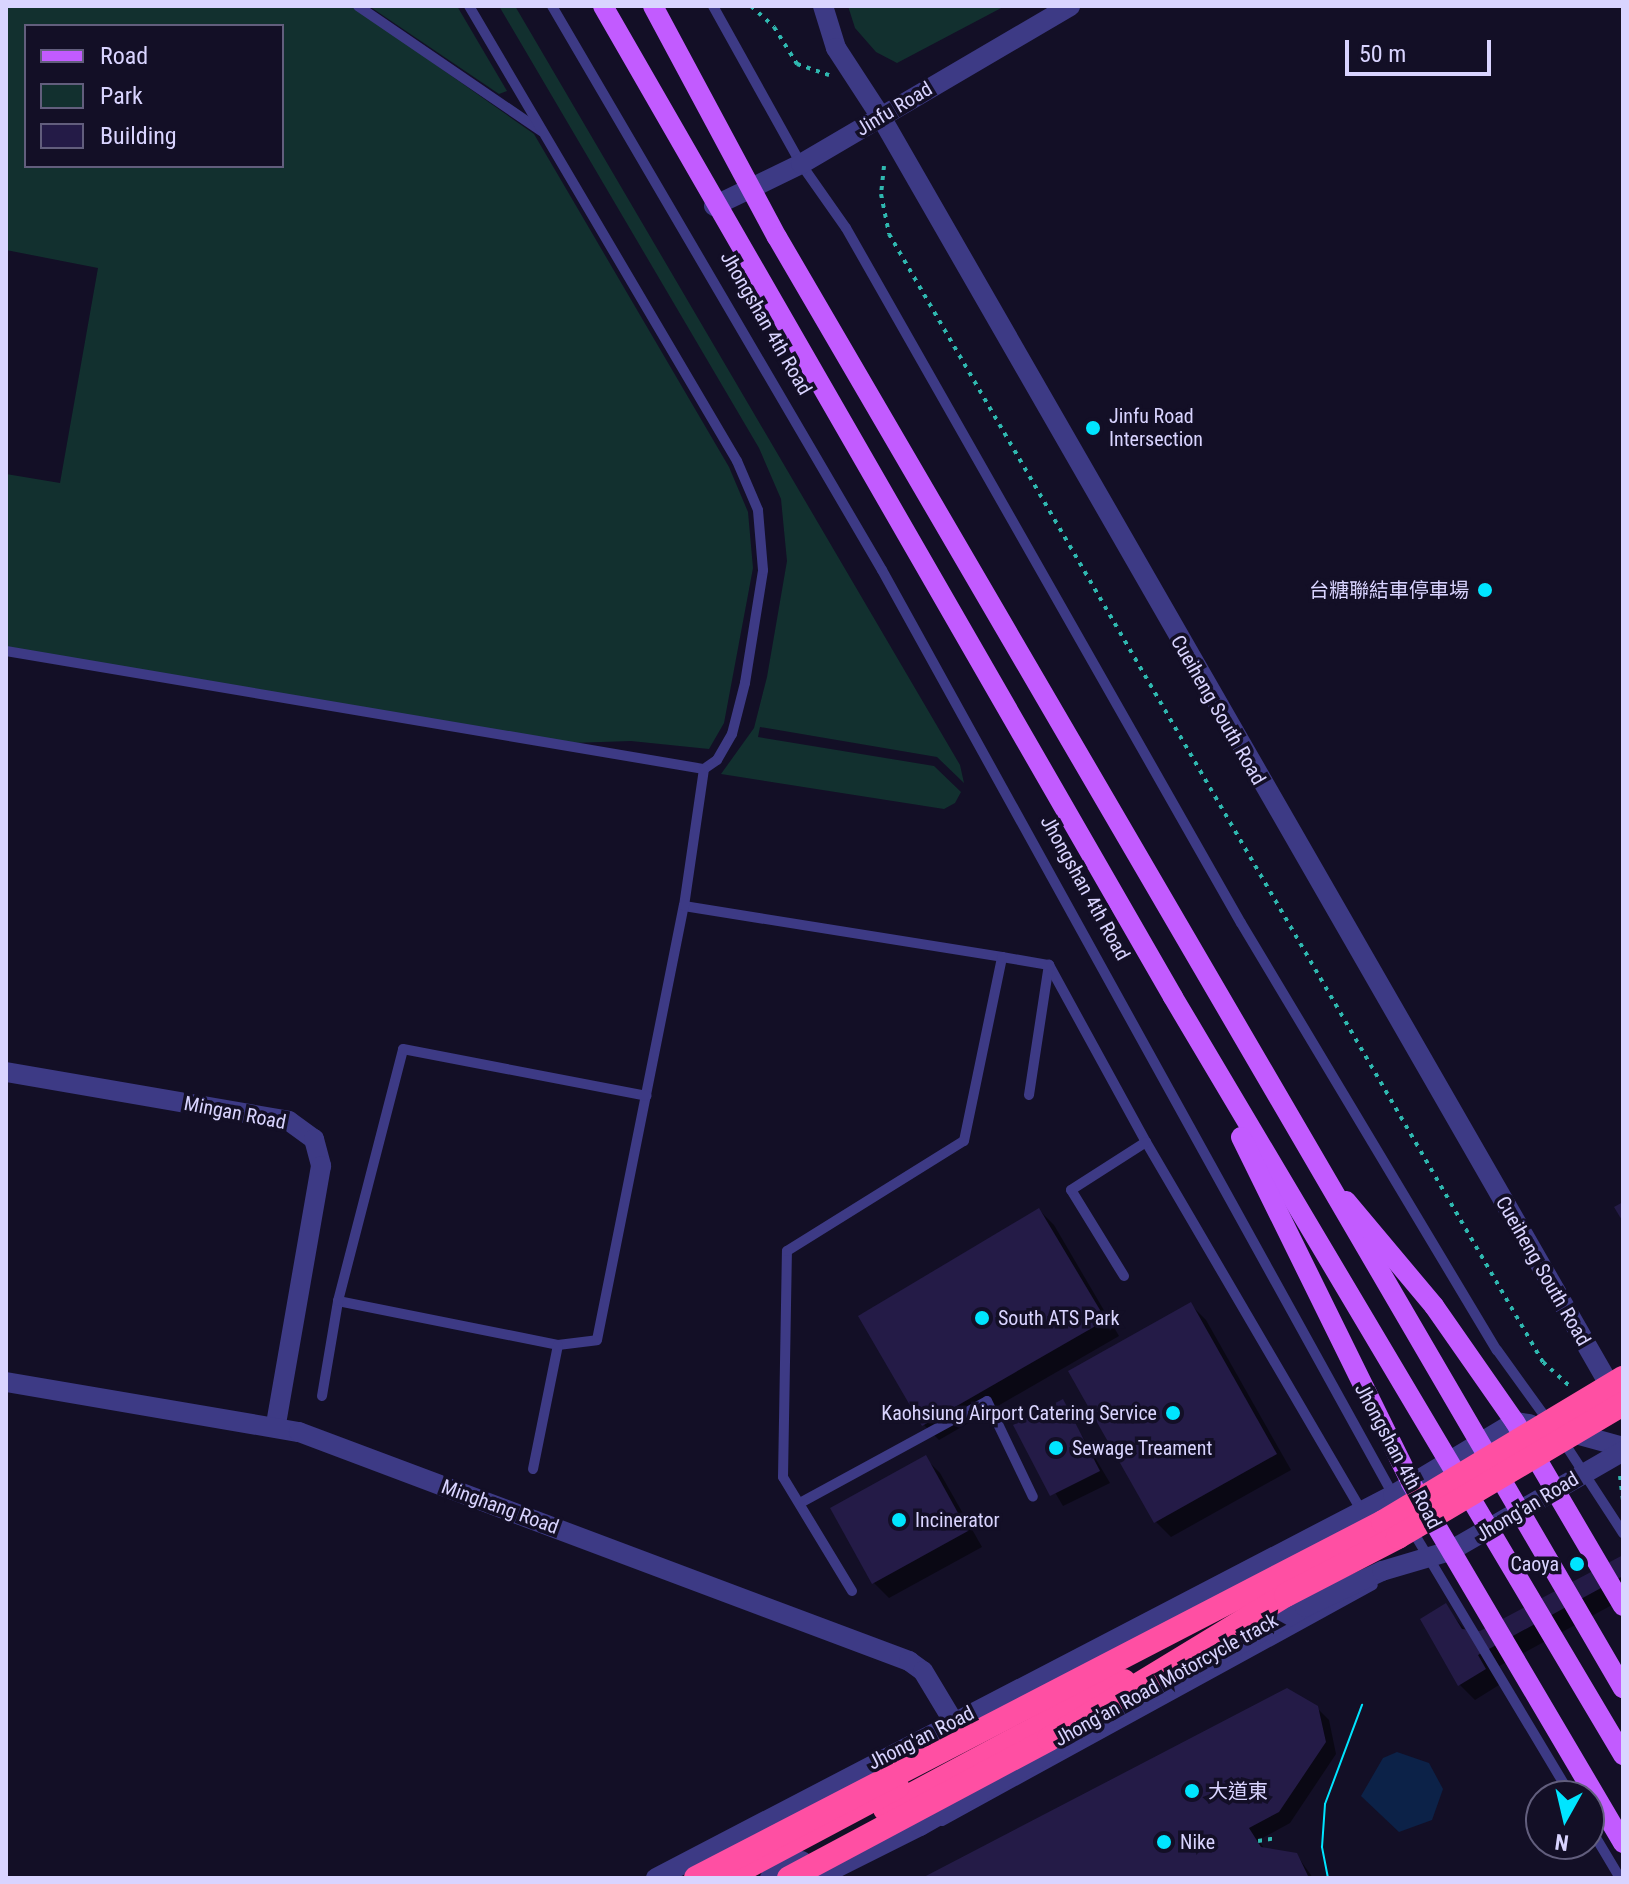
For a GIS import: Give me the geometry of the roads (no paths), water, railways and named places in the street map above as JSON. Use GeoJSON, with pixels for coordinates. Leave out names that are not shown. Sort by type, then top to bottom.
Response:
{"type":"FeatureCollection","features":[{"type":"Feature","properties":{"kind":"highway"},"geometry":{"type":"LineString","coordinates":[[789,1878],[1049,1739],[1281,1586],[1623,1378]]}},
{"type":"Feature","properties":{"kind":"highway"},"geometry":{"type":"LineString","coordinates":[[696,1878],[1281,1586],[1398,1537],[1623,1407]]}},
{"type":"Feature","properties":{"kind":"highway"},"geometry":{"type":"LineString","coordinates":[[726,1878],[1281,1586]]}},
{"type":"Feature","properties":{"kind":"highway"},"geometry":{"type":"LineString","coordinates":[[755,1878],[1281,1586]]}},
{"type":"Feature","properties":{"kind":"main road","name":"Jhongshan 4th Road"},"geometry":{"type":"LineString","coordinates":[[603,6],[714,206],[1173,997],[1623,1755]]}},
{"type":"Feature","properties":{"kind":"main road"},"geometry":{"type":"LineString","coordinates":[[653,6],[751,187],[1310,1157],[1623,1688]]}},
{"type":"Feature","properties":{"kind":"main road","name":"Jhongshan 4th Road"},"geometry":{"type":"LineString","coordinates":[[1173,997],[1411,1483],[1623,1843]]}},
{"type":"Feature","properties":{"kind":"main road"},"geometry":{"type":"LineString","coordinates":[[1310,1157],[1434,1306],[1515,1422],[1558,1490],[1623,1606]]}},
{"type":"Feature","properties":{"kind":"street","name":"Cueiheng South Road"},"geometry":{"type":"LineString","coordinates":[[823,6],[836,48],[881,117],[1623,1407]]}},
{"type":"Feature","properties":{"kind":"street","name":"Jinfu Road"},"geometry":{"type":"LineString","coordinates":[[714,206],[801,164],[1070,6]]}},
{"type":"Feature","properties":{"kind":"street","name":"Mingan Road"},"geometry":{"type":"LineString","coordinates":[[6,1072],[289,1121],[314,1139],[321,1166],[276,1424]]}},
{"type":"Feature","properties":{"kind":"street","name":"Minghang Road"},"geometry":{"type":"LineString","coordinates":[[6,1382],[276,1424],[909,1661],[923,1671],[953,1721]]}},
{"type":"Feature","properties":{"kind":"street","name":"Jhong'an Road"},"geometry":{"type":"LineString","coordinates":[[656,1878],[1393,1495],[1515,1422]]}},
{"type":"Feature","properties":{"kind":"street"},"geometry":{"type":"LineString","coordinates":[[1515,1422],[1553,1428],[1621,1451]]}},
{"type":"Feature","properties":{"kind":"street","name":"Jhong'an Road"},"geometry":{"type":"LineString","coordinates":[[816,1878],[920,1826],[1211,1657],[1305,1607],[1425,1556],[1450,1551],[1621,1451]]}},
{"type":"Feature","properties":{"kind":"street","name":"Jhong'an Road"},"geometry":{"type":"LineString","coordinates":[[709,1878],[1108,1667],[1188,1601]]}},
{"type":"Feature","properties":{"kind":"street","name":"Jhong'an Road"},"geometry":{"type":"LineString","coordinates":[[770,1878],[928,1794],[1211,1657]]}},
{"type":"Feature","properties":{"kind":"lane"},"geometry":{"type":"LineString","coordinates":[[358,6],[544,133]]}},
{"type":"Feature","properties":{"kind":"lane"},"geometry":{"type":"LineString","coordinates":[[6,651],[704,769],[717,760],[732,734],[745,683],[763,570],[758,510],[737,461],[469,6]]}},
{"type":"Feature","properties":{"kind":"lane","name":"Jhongshan 4th Road"},"geometry":{"type":"LineString","coordinates":[[552,6],[882,570],[1425,1556],[1561,1780]]}},
{"type":"Feature","properties":{"kind":"lane"},"geometry":{"type":"LineString","coordinates":[[713,6],[801,164],[846,228],[1241,923],[1497,1350],[1586,1471],[1623,1533]]}},
{"type":"Feature","properties":{"kind":"lane"},"geometry":{"type":"LineString","coordinates":[[338,1301],[558,1345],[597,1340],[684,906],[704,769]]}},
{"type":"Feature","properties":{"kind":"lane"},"geometry":{"type":"LineString","coordinates":[[684,906],[1049,965]]}},
{"type":"Feature","properties":{"kind":"lane"},"geometry":{"type":"LineString","coordinates":[[852,1591],[783,1477],[787,1251],[964,1141],[1002,957]]}},
{"type":"Feature","properties":{"kind":"lane"},"geometry":{"type":"LineString","coordinates":[[1029,1095],[1049,965]]}},
{"type":"Feature","properties":{"kind":"lane"},"geometry":{"type":"LineString","coordinates":[[1049,965],[1146,1142],[1362,1511]]}},
{"type":"Feature","properties":{"kind":"lane"},"geometry":{"type":"LineString","coordinates":[[322,1396],[338,1301],[403,1049],[646,1096]]}},
{"type":"Feature","properties":{"kind":"lane"},"geometry":{"type":"LineString","coordinates":[[1124,1276],[1071,1190],[1146,1142]]}},
{"type":"Feature","properties":{"kind":"lane"},"geometry":{"type":"LineString","coordinates":[[533,1469],[558,1345]]}},
{"type":"Feature","properties":{"kind":"lane"},"geometry":{"type":"LineString","coordinates":[[800,1503],[987,1401],[1033,1497]]}},
{"type":"Feature","properties":{"kind":"lane","name":"Jhong'an Road Motorcycle track"},"geometry":{"type":"LineString","coordinates":[[920,1826],[953,1819],[1425,1556]]}},
{"type":"Feature","properties":{"kind":"lane"},"geometry":{"type":"LineString","coordinates":[[1605,1853],[1620,1878]]}},
{"type":"Feature","properties":{"kind":"water"},"geometry":{"type":"Polygon","coordinates":[[[1397,1752],[1429,1763],[1443,1789],[1432,1820],[1399,1832],[1361,1796],[1383,1758],[1397,1752]]]}},
{"type":"Feature","properties":{"kind":"tram line"},"geometry":{"type":"LineString","coordinates":[[1328,1878],[1322,1847],[1325,1804],[1362,1705]]}},
{"type":"Feature","properties":{"kind":"place","name":"Jinfu Road Intersection"},"geometry":{"type":"Point","coordinates":[1093,428]}},
{"type":"Feature","properties":{"kind":"place","name":"台糖聯結車停車場"},"geometry":{"type":"Point","coordinates":[1485,590]}},
{"type":"Feature","properties":{"kind":"place","name":"South ATS Park"},"geometry":{"type":"Point","coordinates":[982,1318]}},
{"type":"Feature","properties":{"kind":"place","name":"Kaohsiung Airport Catering Service"},"geometry":{"type":"Point","coordinates":[1173,1413]}},
{"type":"Feature","properties":{"kind":"place","name":"Sewage Treament"},"geometry":{"type":"Point","coordinates":[1056,1448]}},
{"type":"Feature","properties":{"kind":"place","name":"Incinerator"},"geometry":{"type":"Point","coordinates":[899,1520]}},
{"type":"Feature","properties":{"kind":"place","name":"Caoya"},"geometry":{"type":"Point","coordinates":[1577,1564]}},
{"type":"Feature","properties":{"kind":"place","name":"大道東"},"geometry":{"type":"Point","coordinates":[1192,1791]}},
{"type":"Feature","properties":{"kind":"place","name":"Nike"},"geometry":{"type":"Point","coordinates":[1164,1842]}}]}
